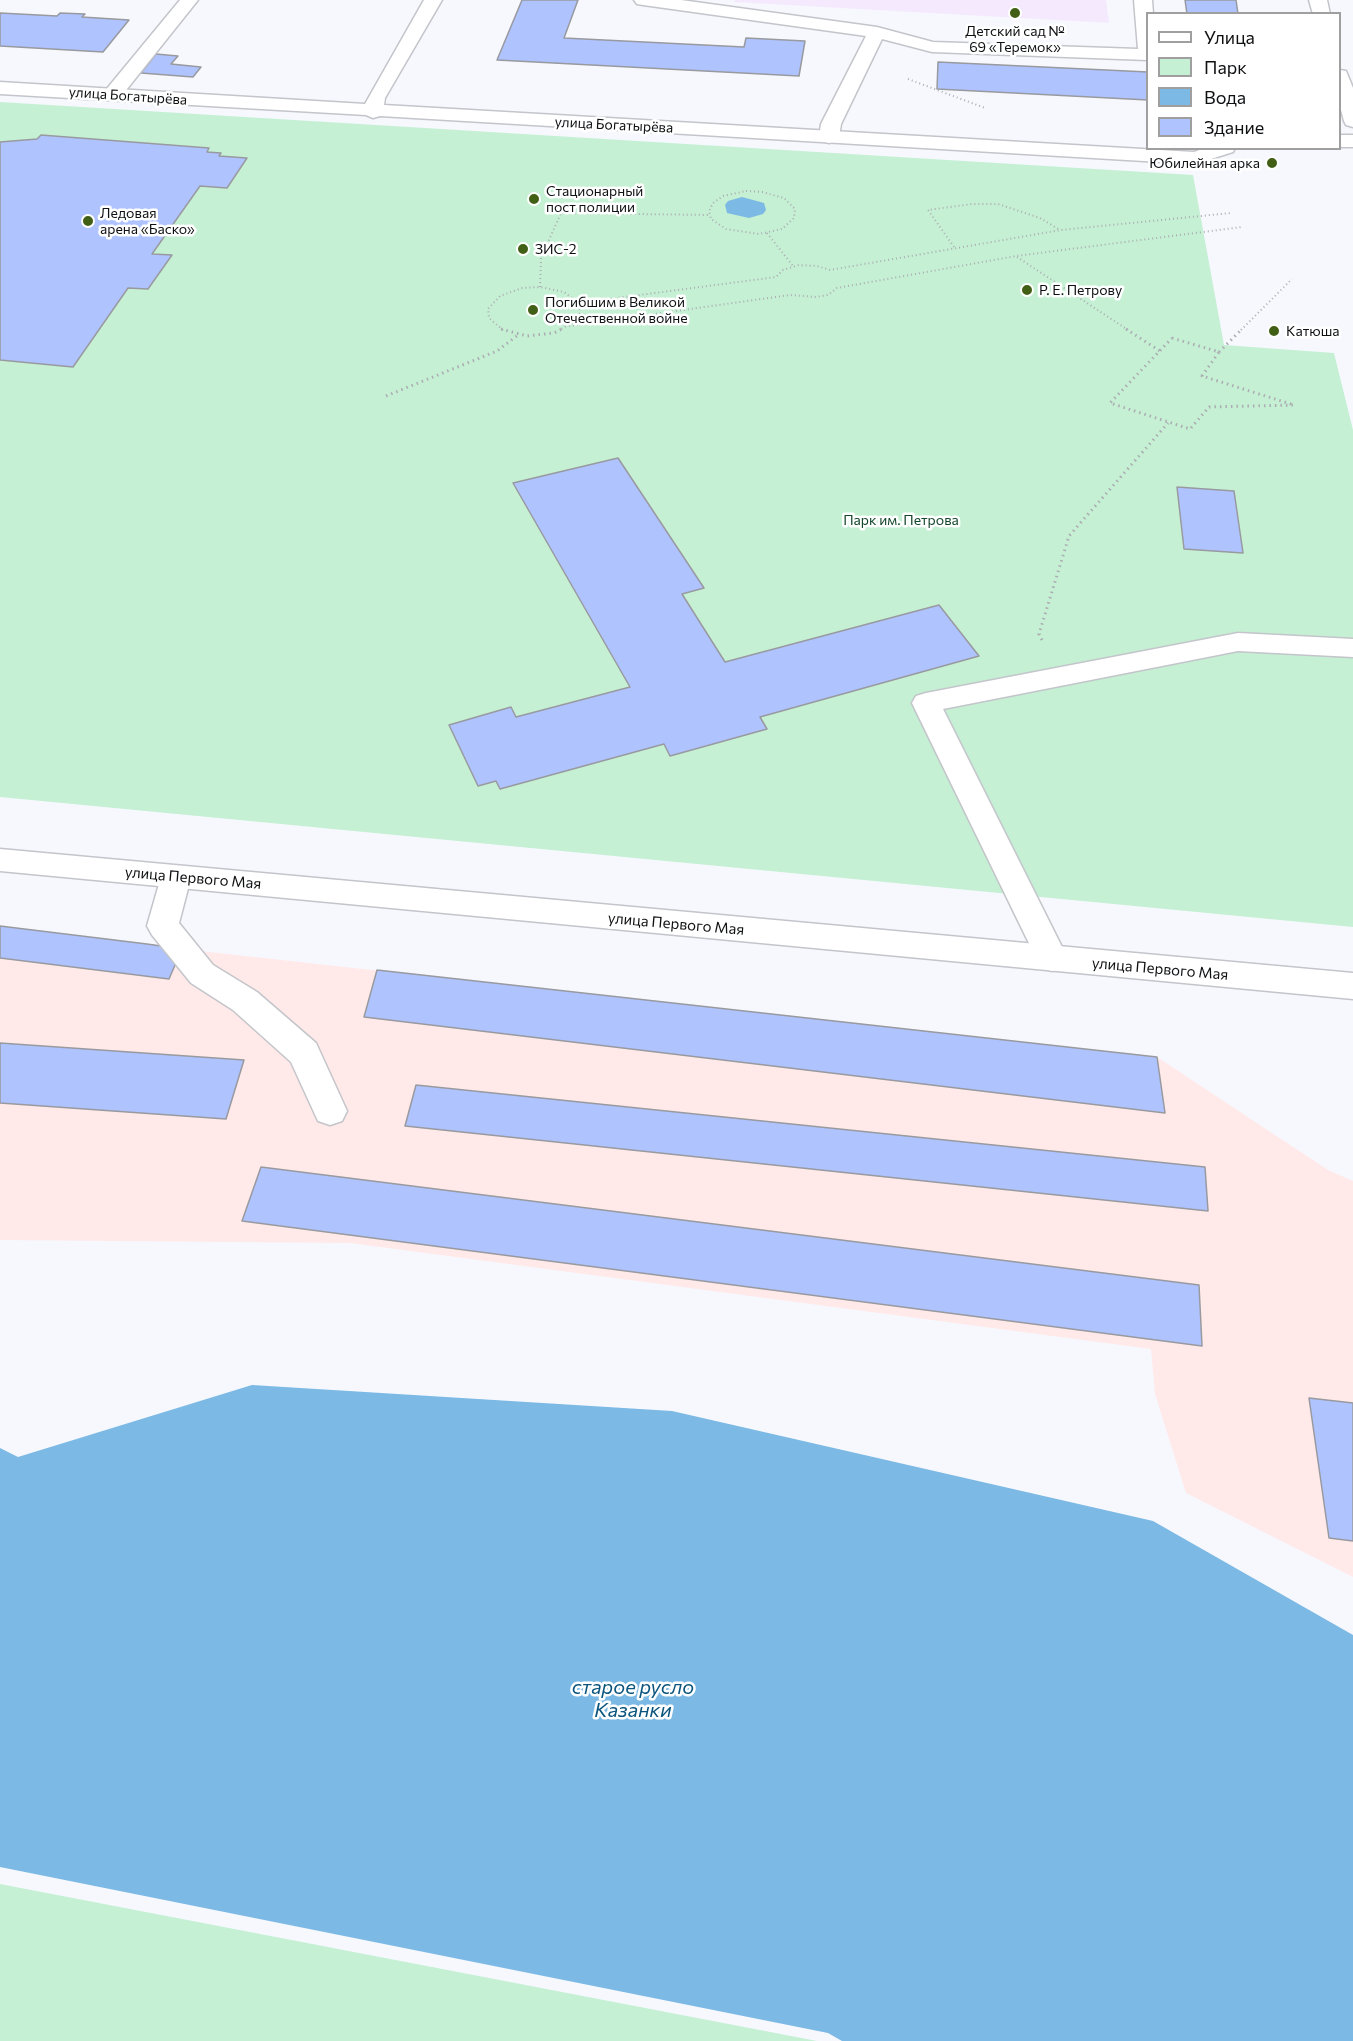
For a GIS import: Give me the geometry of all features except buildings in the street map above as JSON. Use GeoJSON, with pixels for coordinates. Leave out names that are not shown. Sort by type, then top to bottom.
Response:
{"type":"FeatureCollection","features":[{"type":"Feature","properties":{"kind":"street"},"geometry":{"type":"LineString","coordinates":[[112,95],[189,0]]}},
{"type":"Feature","properties":{"kind":"street"},"geometry":{"type":"LineString","coordinates":[[373,112],[376,98],[433,0]]}},
{"type":"Feature","properties":{"kind":"street"},"geometry":{"type":"LineString","coordinates":[[643,0],[877,33],[932,47],[1146,55]]}},
{"type":"Feature","properties":{"kind":"street"},"geometry":{"type":"LineString","coordinates":[[1143,0],[1146,41]]}},
{"type":"Feature","properties":{"kind":"street"},"geometry":{"type":"LineString","coordinates":[[829,137],[831,124],[877,33]]}},
{"type":"Feature","properties":{"kind":"street"},"geometry":{"type":"LineString","coordinates":[[1341,79],[1353,121]]}},
{"type":"Feature","properties":{"kind":"street","name":"улица Богатырёва"},"geometry":{"type":"LineString","coordinates":[[0,88],[373,112],[1195,158],[1220,150]]}},
{"type":"Feature","properties":{"kind":"street"},"geometry":{"type":"LineString","coordinates":[[1052,959],[926,703],[1238,642],[1353,648]]}},
{"type":"Feature","properties":{"kind":"street","name":"улица Первого Мая"},"geometry":{"type":"LineString","coordinates":[[0,860],[1353,986]]}},
{"type":"Feature","properties":{"kind":"street"},"geometry":{"type":"LineString","coordinates":[[176,877],[163,926],[202,974],[245,1001],[304,1053],[330,1111]]}},
{"type":"Feature","properties":{"kind":"path"},"geometry":{"type":"LineString","coordinates":[[746,191],[770,193],[789,202],[796,214],[787,225],[767,233],[742,233],[726,229],[715,223],[709,215],[713,203],[723,196],[746,191]]}},
{"type":"Feature","properties":{"kind":"path"},"geometry":{"type":"LineString","coordinates":[[954,247],[928,210],[972,204],[998,204],[1040,218],[1061,230]]}},
{"type":"Feature","properties":{"kind":"path"},"geometry":{"type":"LineString","coordinates":[[540,287],[541,258],[561,213],[709,215]]}},
{"type":"Feature","properties":{"kind":"path"},"geometry":{"type":"LineString","coordinates":[[1231,213],[1061,230],[830,270],[811,265],[793,266],[783,270],[776,278],[579,303],[564,292],[540,287],[522,288],[506,292],[494,300],[488,309],[489,318],[502,330],[518,335],[546,335],[569,326],[790,295],[816,297],[828,295],[837,288],[1016,256],[1242,227]]}},
{"type":"Feature","properties":{"kind":"path"},"geometry":{"type":"LineString","coordinates":[[767,233],[793,266]]}},
{"type":"Feature","properties":{"kind":"path"},"geometry":{"type":"LineString","coordinates":[[1016,256],[1160,351]]}},
{"type":"Feature","properties":{"kind":"path"},"geometry":{"type":"LineString","coordinates":[[1219,352],[1172,338],[1110,403],[1190,429],[1209,407],[1294,405],[1202,376],[1219,352],[1292,279]]}},
{"type":"Feature","properties":{"kind":"path"},"geometry":{"type":"LineString","coordinates":[[569,326],[580,313],[579,303]]}},
{"type":"Feature","properties":{"kind":"path"},"geometry":{"type":"LineString","coordinates":[[386,396],[497,351],[518,335]]}},
{"type":"Feature","properties":{"kind":"path"},"geometry":{"type":"LineString","coordinates":[[1064,676],[1039,634],[1069,536],[1168,423]]}},
{"type":"Feature","properties":{"kind":"shaded area","name":"Детский сад № 69 «Теремок»"},"geometry":{"type":"Polygon","coordinates":[[[735,0],[1106,0],[1109,23],[734,2],[735,0]]]}},
{"type":"Feature","properties":{"kind":"shaded area"},"geometry":{"type":"Polygon","coordinates":[[[0,926],[182,949],[1157,1057],[1328,1170],[1353,1181],[1353,1577],[1186,1493],[1155,1394],[1151,1349],[350,1243],[0,1240],[0,926]]]}},
{"type":"Feature","properties":{"kind":"green space","name":"Парк им. Петрова"},"geometry":{"type":"Polygon","coordinates":[[[0,102],[1193,175],[1224,345],[1334,353],[1353,430],[1353,927],[0,797],[0,102]]]}},
{"type":"Feature","properties":{"kind":"green space"},"geometry":{"type":"Polygon","coordinates":[[[0,1884],[817,2041],[0,2041],[0,1884]]]}},
{"type":"Feature","properties":{"kind":"water"},"geometry":{"type":"Polygon","coordinates":[[[742,197],[764,203],[766,210],[763,214],[749,218],[727,213],[725,205],[728,201],[742,197]]]}},
{"type":"Feature","properties":{"kind":"water","name":"старое русло Казанки"},"geometry":{"type":"Polygon","coordinates":[[[252,1385],[672,1411],[1153,1521],[1353,1635],[1353,2041],[842,2041],[828,2033],[0,1867],[0,1448],[18,1457],[252,1385]]]}},
{"type":"Feature","properties":{"kind":"place","name":"Детский сад № 69 «Теремок»"},"geometry":{"type":"Point","coordinates":[1015,13]}},
{"type":"Feature","properties":{"kind":"place","name":"Юбилейная арка"},"geometry":{"type":"Point","coordinates":[1272,163]}},
{"type":"Feature","properties":{"kind":"place","name":"Стационарный пост полиции"},"geometry":{"type":"Point","coordinates":[534,199]}},
{"type":"Feature","properties":{"kind":"place","name":"Ледовая арена «Баско»"},"geometry":{"type":"Point","coordinates":[88,221]}},
{"type":"Feature","properties":{"kind":"place","name":"ЗИС-2"},"geometry":{"type":"Point","coordinates":[523,249]}},
{"type":"Feature","properties":{"kind":"place","name":"Р. Е. Петрову"},"geometry":{"type":"Point","coordinates":[1027,290]}},
{"type":"Feature","properties":{"kind":"place","name":"Погибшим в Великой Отечественной войне"},"geometry":{"type":"Point","coordinates":[533,310]}},
{"type":"Feature","properties":{"kind":"place","name":"Катюша"},"geometry":{"type":"Point","coordinates":[1274,331]}}]}
